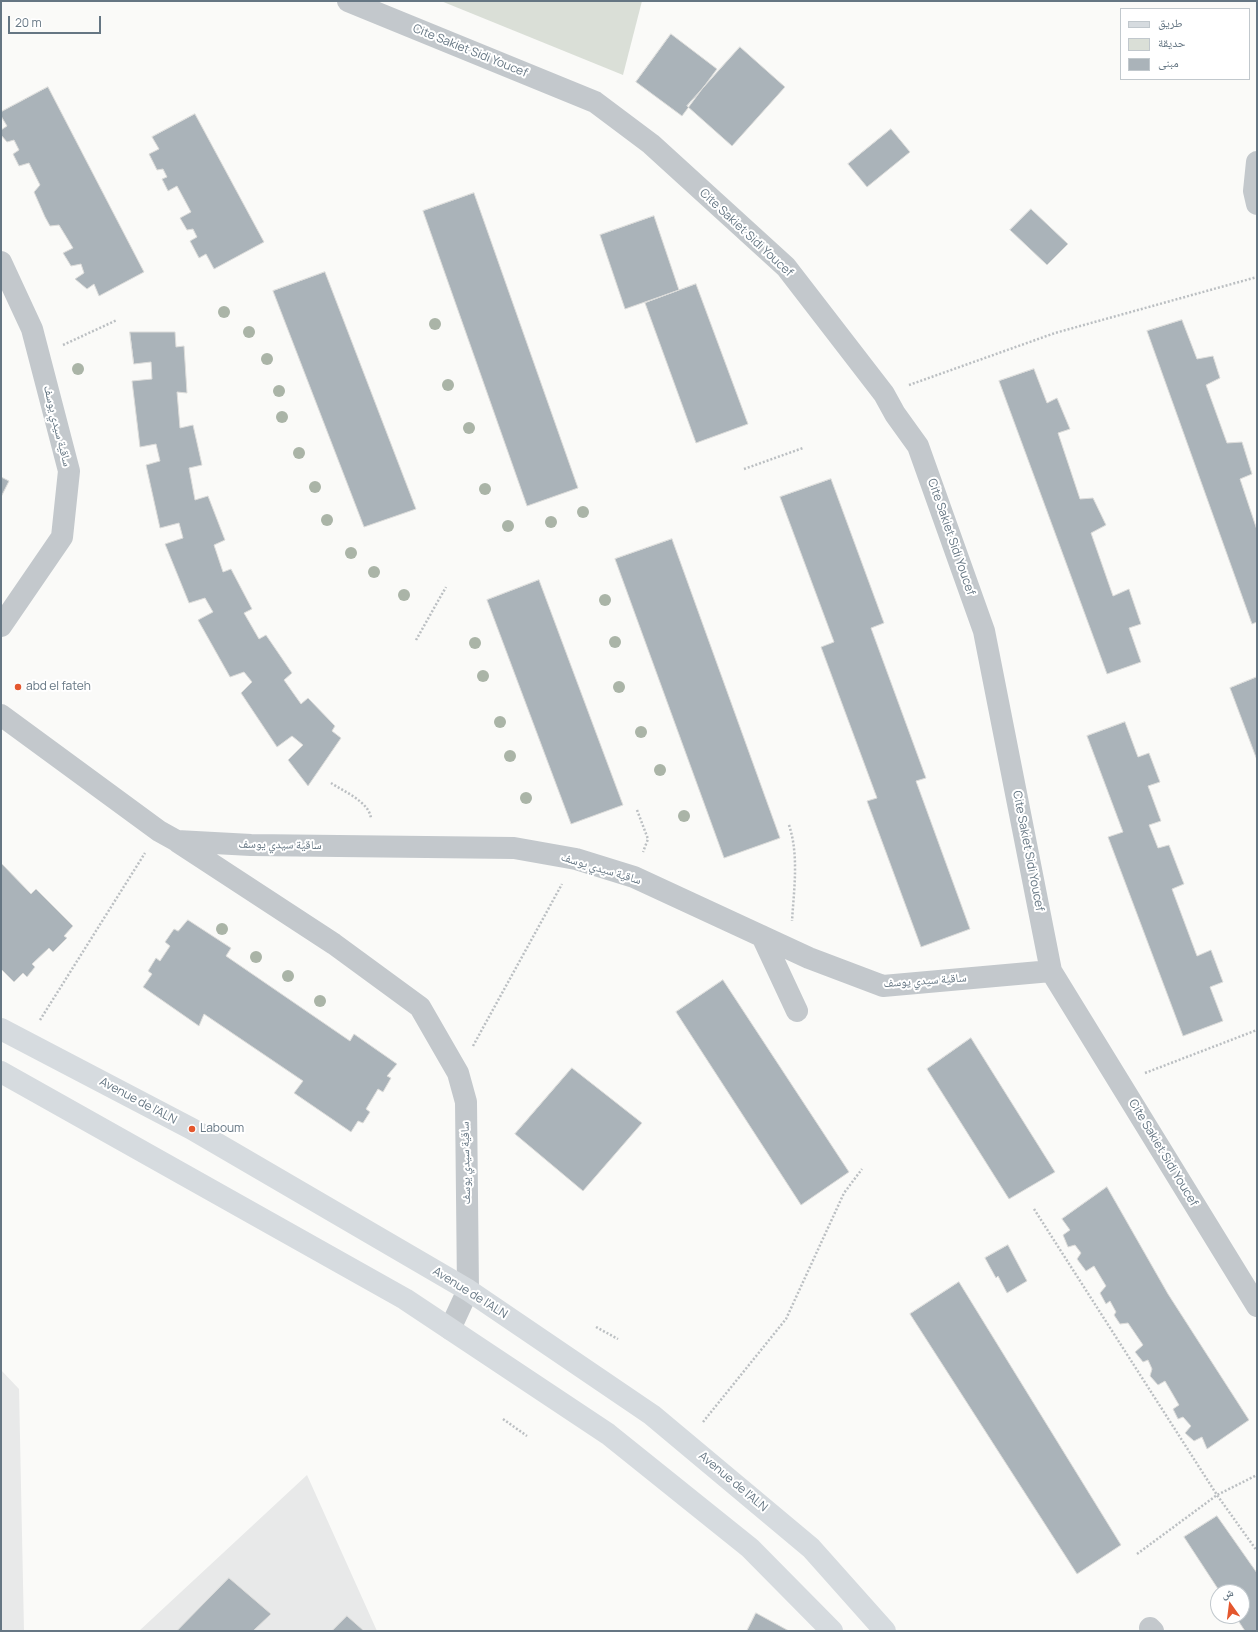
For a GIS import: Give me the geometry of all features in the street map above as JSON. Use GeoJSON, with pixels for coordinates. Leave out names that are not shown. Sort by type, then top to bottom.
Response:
{"type":"FeatureCollection","features":[{"type":"Feature","properties":{"kind":"main road","name":"Avenue de l'ALN"},"geometry":{"type":"LineString","coordinates":[[1,1029],[192,1129],[468,1290],[652,1415],[811,1548],[885,1631]]}},
{"type":"Feature","properties":{"kind":"main road"},"geometry":{"type":"LineString","coordinates":[[1,1072],[405,1299],[608,1434],[750,1548],[832,1631]]}},
{"type":"Feature","properties":{"kind":"street","name":"Cite Sakiet Sidi Youcef"},"geometry":{"type":"LineString","coordinates":[[348,1],[595,102],[650,144],[786,268],[884,394],[895,414],[918,446],[984,631],[1051,971],[1257,1306]]}},
{"type":"Feature","properties":{"kind":"street"},"geometry":{"type":"LineString","coordinates":[[1257,162],[1254,191],[1257,204]]}},
{"type":"Feature","properties":{"kind":"street","name":"ساقية سيدي يوسف"},"geometry":{"type":"LineString","coordinates":[[1,262],[32,329],[69,471],[62,537],[1,626]]}},
{"type":"Feature","properties":{"kind":"street","name":"ساقية سيدي يوسف"},"geometry":{"type":"LineString","coordinates":[[1,715],[168,836],[334,944],[420,1007],[458,1073],[466,1102],[468,1290]]}},
{"type":"Feature","properties":{"kind":"street","name":"ساقية سيدي يوسف"},"geometry":{"type":"LineString","coordinates":[[168,836],[251,845],[373,845],[514,848],[576,859],[634,877],[809,958],[883,986],[1051,971]]}},
{"type":"Feature","properties":{"kind":"street"},"geometry":{"type":"LineString","coordinates":[[762,936],[797,1011]]}},
{"type":"Feature","properties":{"kind":"street"},"geometry":{"type":"LineString","coordinates":[[450,1329],[468,1290]]}},
{"type":"Feature","properties":{"kind":"path"},"geometry":{"type":"LineString","coordinates":[[884,394],[1055,332],[1257,277]]}},
{"type":"Feature","properties":{"kind":"path"},"geometry":{"type":"LineString","coordinates":[[40,357],[117,320]]}},
{"type":"Feature","properties":{"kind":"path"},"geometry":{"type":"LineString","coordinates":[[744,469],[803,448]]}},
{"type":"Feature","properties":{"kind":"path"},"geometry":{"type":"LineString","coordinates":[[416,640],[446,587]]}},
{"type":"Feature","properties":{"kind":"path"},"geometry":{"type":"LineString","coordinates":[[331,783],[364,804],[371,815],[373,845]]}},
{"type":"Feature","properties":{"kind":"path"},"geometry":{"type":"LineString","coordinates":[[634,877],[648,839],[637,810]]}},
{"type":"Feature","properties":{"kind":"path"},"geometry":{"type":"LineString","coordinates":[[789,825],[793,838],[795,876],[790,949]]}},
{"type":"Feature","properties":{"kind":"path"},"geometry":{"type":"LineString","coordinates":[[26,1042],[168,836]]}},
{"type":"Feature","properties":{"kind":"path"},"geometry":{"type":"LineString","coordinates":[[458,1073],[576,859]]}},
{"type":"Feature","properties":{"kind":"path"},"geometry":{"type":"LineString","coordinates":[[1120,1082],[1257,1030]]}},
{"type":"Feature","properties":{"kind":"path"},"geometry":{"type":"LineString","coordinates":[[686,1442],[786,1319],[844,1193],[862,1169]]}},
{"type":"Feature","properties":{"kind":"path"},"geometry":{"type":"LineString","coordinates":[[1034,1209],[1217,1495],[1257,1551]]}},
{"type":"Feature","properties":{"kind":"path"},"geometry":{"type":"LineString","coordinates":[[596,1327],[618,1339]]}},
{"type":"Feature","properties":{"kind":"path"},"geometry":{"type":"LineString","coordinates":[[503,1419],[527,1436]]}},
{"type":"Feature","properties":{"kind":"path"},"geometry":{"type":"LineString","coordinates":[[1137,1554],[1217,1495],[1257,1475]]}},
{"type":"Feature","properties":{"kind":"shaded area"},"geometry":{"type":"Polygon","coordinates":[[[1,1370],[19,1389],[24,1631],[1,1631],[1,1370]]]}},
{"type":"Feature","properties":{"kind":"shaded area"},"geometry":{"type":"Polygon","coordinates":[[[307,1475],[377,1631],[139,1631],[307,1475]]]}},
{"type":"Feature","properties":{"kind":"green space"},"geometry":{"type":"Polygon","coordinates":[[[441,1],[642,1],[623,75],[441,1]]]}},
{"type":"Feature","properties":{"kind":"building"},"geometry":{"type":"Polygon","coordinates":[[[671,34],[717,69],[682,116],[636,82],[671,34]]]}},
{"type":"Feature","properties":{"kind":"building"},"geometry":{"type":"Polygon","coordinates":[[[740,47],[785,87],[732,146],[687,106],[740,47]]]}},
{"type":"Feature","properties":{"kind":"building"},"geometry":{"type":"Polygon","coordinates":[[[48,87],[144,272],[99,296],[94,284],[87,289],[75,279],[84,273],[81,264],[71,266],[63,253],[73,248],[59,225],[50,226],[45,217],[34,192],[40,185],[29,163],[19,166],[13,154],[19,150],[14,140],[7,142],[1,135],[1,130],[7,126],[1,116],[1,112],[48,87]]]}},
{"type":"Feature","properties":{"kind":"building"},"geometry":{"type":"Polygon","coordinates":[[[195,114],[264,242],[214,269],[206,254],[199,258],[190,241],[197,237],[193,229],[187,230],[180,218],[191,212],[177,186],[168,191],[162,179],[167,177],[163,169],[157,170],[149,154],[159,149],[152,137],[195,114]]]}},
{"type":"Feature","properties":{"kind":"building"},"geometry":{"type":"Polygon","coordinates":[[[891,129],[910,152],[867,187],[848,164],[891,129]]]}},
{"type":"Feature","properties":{"kind":"building"},"geometry":{"type":"Polygon","coordinates":[[[474,193],[578,488],[527,506],[423,211],[474,193]]]}},
{"type":"Feature","properties":{"kind":"building"},"geometry":{"type":"Polygon","coordinates":[[[1031,209],[1068,244],[1047,265],[1010,230],[1031,209]]]}},
{"type":"Feature","properties":{"kind":"building"},"geometry":{"type":"Polygon","coordinates":[[[654,216],[679,290],[625,309],[600,235],[654,216]]]}},
{"type":"Feature","properties":{"kind":"building"},"geometry":{"type":"Polygon","coordinates":[[[325,272],[416,509],[364,527],[273,291],[325,272]]]}},
{"type":"Feature","properties":{"kind":"building"},"geometry":{"type":"Polygon","coordinates":[[[696,284],[748,424],[696,443],[645,303],[696,284]]]}},
{"type":"Feature","properties":{"kind":"building"},"geometry":{"type":"Polygon","coordinates":[[[1182,320],[1197,359],[1213,356],[1220,378],[1206,385],[1227,443],[1242,442],[1252,474],[1240,479],[1257,530],[1257,622],[1252,624],[1147,331],[1182,320]]]}},
{"type":"Feature","properties":{"kind":"building"},"geometry":{"type":"Polygon","coordinates":[[[130,332],[175,332],[176,347],[184,346],[187,393],[177,392],[180,428],[193,425],[202,465],[189,468],[195,500],[208,496],[225,540],[214,545],[223,572],[231,569],[252,609],[244,613],[259,639],[266,635],[292,673],[284,680],[301,704],[308,698],[335,726],[332,731],[341,738],[308,786],[288,760],[303,745],[292,736],[277,747],[241,693],[252,682],[244,672],[230,677],[198,620],[213,612],[205,598],[189,603],[165,544],[183,538],[179,523],[160,528],[146,465],[160,461],[156,444],[140,447],[132,381],[152,379],[151,362],[134,364],[130,332]]]}},
{"type":"Feature","properties":{"kind":"building"},"geometry":{"type":"Polygon","coordinates":[[[1034,369],[1047,403],[1057,398],[1070,429],[1058,433],[1080,499],[1093,498],[1106,525],[1091,533],[1113,596],[1129,589],[1141,624],[1129,628],[1141,662],[1107,674],[999,381],[1034,369]]]}},
{"type":"Feature","properties":{"kind":"building"},"geometry":{"type":"Polygon","coordinates":[[[1,477],[9,481],[1,497],[1,477]]]}},
{"type":"Feature","properties":{"kind":"building"},"geometry":{"type":"Polygon","coordinates":[[[831,479],[884,623],[871,628],[926,778],[916,781],[970,929],[921,947],[867,801],[877,798],[821,647],[834,642],[780,497],[831,479]]]}},
{"type":"Feature","properties":{"kind":"building"},"geometry":{"type":"Polygon","coordinates":[[[672,539],[780,838],[724,858],[615,559],[672,539]]]}},
{"type":"Feature","properties":{"kind":"building"},"geometry":{"type":"Polygon","coordinates":[[[539,580],[623,805],[571,824],[487,600],[539,580]]]}},
{"type":"Feature","properties":{"kind":"building"},"geometry":{"type":"Polygon","coordinates":[[[1257,677],[1257,760],[1230,688],[1257,677]]]}},
{"type":"Feature","properties":{"kind":"building"},"geometry":{"type":"Polygon","coordinates":[[[1125,722],[1138,757],[1149,753],[1160,782],[1148,786],[1161,821],[1149,825],[1158,848],[1169,845],[1184,884],[1172,889],[1197,956],[1211,950],[1223,982],[1210,987],[1223,1021],[1183,1036],[1108,837],[1123,832],[1087,736],[1125,722]]]}},
{"type":"Feature","properties":{"kind":"building"},"geometry":{"type":"Polygon","coordinates":[[[1,863],[31,894],[36,889],[73,926],[64,936],[67,938],[53,952],[49,948],[32,964],[35,967],[27,977],[23,973],[14,982],[1,969],[1,863]]]}},
{"type":"Feature","properties":{"kind":"building"},"geometry":{"type":"Polygon","coordinates":[[[188,920],[231,948],[226,956],[350,1041],[354,1034],[397,1064],[387,1076],[391,1078],[383,1092],[378,1089],[366,1109],[370,1112],[363,1123],[358,1121],[351,1132],[294,1093],[303,1081],[204,1014],[199,1026],[143,987],[152,974],[148,971],[156,958],[160,961],[170,946],[165,942],[174,929],[178,931],[188,920]]]}},
{"type":"Feature","properties":{"kind":"building"},"geometry":{"type":"Polygon","coordinates":[[[723,980],[849,1172],[801,1205],[676,1012],[723,980]]]}},
{"type":"Feature","properties":{"kind":"building"},"geometry":{"type":"Polygon","coordinates":[[[971,1038],[1055,1172],[1009,1199],[927,1069],[971,1038]]]}},
{"type":"Feature","properties":{"kind":"building"},"geometry":{"type":"Polygon","coordinates":[[[572,1068],[642,1123],[583,1191],[515,1134],[572,1068]]]}},
{"type":"Feature","properties":{"kind":"building"},"geometry":{"type":"Polygon","coordinates":[[[1107,1187],[1168,1294],[1249,1420],[1207,1449],[1202,1437],[1194,1441],[1185,1433],[1191,1426],[1183,1417],[1178,1419],[1173,1409],[1179,1405],[1165,1381],[1158,1385],[1150,1376],[1152,1369],[1148,1360],[1143,1362],[1135,1352],[1143,1345],[1128,1323],[1120,1324],[1114,1315],[1116,1312],[1110,1301],[1106,1304],[1100,1293],[1106,1286],[1094,1266],[1086,1271],[1077,1259],[1081,1253],[1075,1245],[1068,1247],[1063,1235],[1070,1230],[1062,1219],[1107,1187]]]}},
{"type":"Feature","properties":{"kind":"building"},"geometry":{"type":"Polygon","coordinates":[[[1008,1245],[1027,1281],[1007,1293],[998,1276],[996,1278],[985,1258],[1008,1245]]]}},
{"type":"Feature","properties":{"kind":"building"},"geometry":{"type":"Polygon","coordinates":[[[959,1282],[1121,1545],[1077,1574],[910,1314],[959,1282]]]}},
{"type":"Feature","properties":{"kind":"building"},"geometry":{"type":"Polygon","coordinates":[[[1217,1516],[1257,1573],[1257,1631],[1245,1631],[1240,1624],[1250,1624],[1250,1584],[1215,1584],[1184,1537],[1217,1516]]]}},
{"type":"Feature","properties":{"kind":"building"},"geometry":{"type":"Polygon","coordinates":[[[229,1578],[271,1614],[253,1631],[177,1631],[229,1578]]]}},
{"type":"Feature","properties":{"kind":"building"},"geometry":{"type":"Polygon","coordinates":[[[756,1613],[789,1631],[747,1631],[756,1613]]]}},
{"type":"Feature","properties":{"kind":"building"},"geometry":{"type":"Polygon","coordinates":[[[347,1616],[364,1631],[332,1631],[347,1616]]]}},
{"type":"Feature","properties":{"kind":"place","name":"abd el fateh"},"geometry":{"type":"Point","coordinates":[18,687]}},
{"type":"Feature","properties":{"kind":"place","name":"Laboum"},"geometry":{"type":"Point","coordinates":[192,1129]}}]}
